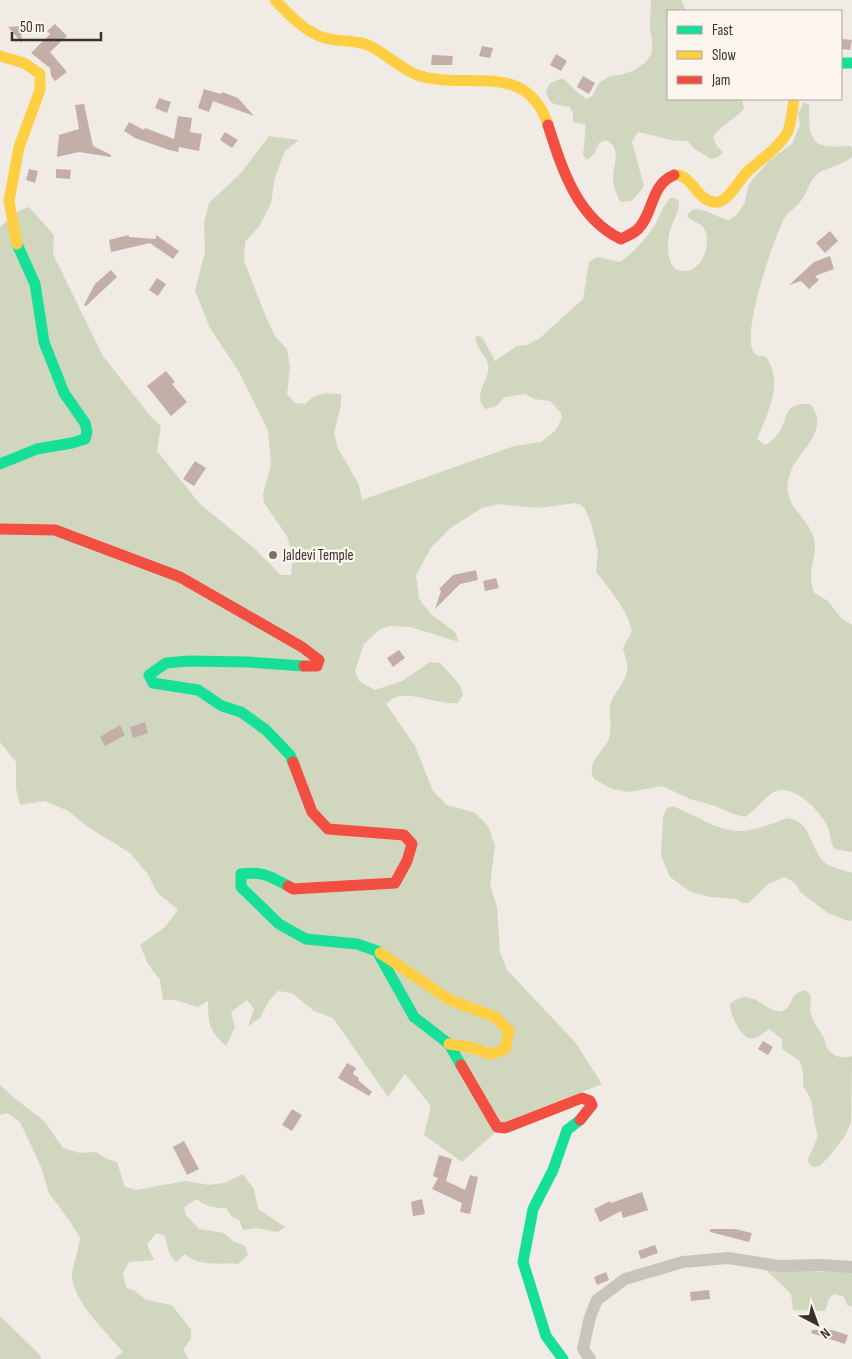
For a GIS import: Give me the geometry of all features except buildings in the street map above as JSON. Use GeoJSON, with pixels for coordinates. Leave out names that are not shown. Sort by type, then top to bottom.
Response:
{"type":"FeatureCollection","features":[{"type":"Feature","properties":{"kind":"street"},"geometry":{"type":"LineString","coordinates":[[275,0],[311,32],[322,38],[358,41],[371,46],[409,72],[417,75],[433,78],[508,82],[525,91],[540,105],[545,115],[555,147],[579,201],[597,226],[604,232],[620,239],[631,234],[639,227],[656,192],[670,175],[683,176],[710,202],[718,203],[725,199],[746,172],[784,138],[789,125],[794,100]]}},
{"type":"Feature","properties":{"kind":"street"},"geometry":{"type":"LineString","coordinates":[[0,56],[24,63],[40,74],[40,90],[18,147],[9,202],[15,239],[35,284],[44,342],[64,392],[85,423],[87,432],[85,439],[37,449],[0,464]]}},
{"type":"Feature","properties":{"kind":"street"},"geometry":{"type":"LineString","coordinates":[[0,529],[55,530],[180,576],[302,647],[319,660],[317,666],[312,667],[248,662],[166,663],[149,675],[154,683],[198,690],[222,706],[241,712],[266,730],[290,755],[312,812],[328,829],[404,835],[412,844],[407,861],[395,883],[293,889],[266,874],[256,872],[241,874],[241,887],[279,924],[306,939],[358,944],[376,951],[450,1000],[495,1017],[509,1032],[505,1049],[491,1054],[470,1047],[449,1044]]}},
{"type":"Feature","properties":{"kind":"street"},"geometry":{"type":"LineString","coordinates":[[376,951],[414,1017],[449,1044],[497,1127],[505,1128],[582,1098],[590,1101],[592,1105],[583,1118],[566,1130],[553,1170],[533,1209],[523,1262],[546,1336],[563,1359]]}},
{"type":"Feature","properties":{"kind":"street"},"geometry":{"type":"LineString","coordinates":[[590,1359],[583,1349],[590,1317],[597,1300],[625,1278],[683,1262],[728,1258],[779,1266],[852,1267]]}},
{"type":"Feature","properties":{"kind":"green space"},"geometry":{"type":"Polygon","coordinates":[[[651,0],[681,0],[686,10],[667,10],[667,100],[742,100],[744,109],[722,127],[713,138],[723,152],[718,157],[711,159],[695,149],[687,141],[638,132],[632,142],[644,186],[631,201],[620,202],[613,182],[616,156],[614,147],[605,140],[599,143],[594,154],[587,160],[583,155],[586,125],[573,122],[573,114],[570,107],[557,105],[549,100],[546,91],[550,83],[563,78],[586,99],[592,96],[599,83],[610,76],[633,71],[646,62],[652,53],[650,28],[651,0]]]}},
{"type":"Feature","properties":{"kind":"green space"},"geometry":{"type":"Polygon","coordinates":[[[804,102],[809,105],[810,127],[815,140],[827,146],[850,146],[852,148],[852,157],[815,176],[800,202],[784,219],[766,265],[755,306],[751,341],[754,353],[758,356],[766,357],[771,367],[774,387],[769,408],[757,439],[765,445],[771,442],[780,430],[789,410],[794,406],[810,404],[816,414],[815,432],[793,467],[789,476],[788,486],[791,502],[813,535],[815,551],[811,577],[814,593],[828,601],[841,618],[852,625],[852,852],[835,849],[828,827],[819,814],[806,800],[789,791],[781,790],[774,792],[745,817],[690,799],[662,786],[629,792],[612,789],[594,779],[592,773],[593,763],[610,736],[611,702],[626,675],[627,665],[623,648],[632,631],[622,607],[596,572],[598,552],[591,523],[585,509],[576,503],[538,508],[499,504],[482,508],[449,529],[431,548],[416,575],[419,599],[431,614],[455,632],[459,642],[410,627],[389,626],[379,630],[364,644],[355,671],[359,681],[375,690],[402,681],[430,662],[440,663],[460,685],[463,695],[458,703],[403,696],[395,697],[386,704],[415,746],[433,791],[447,805],[475,813],[488,826],[495,845],[490,885],[497,907],[500,952],[507,970],[575,1042],[602,1084],[508,1121],[462,1162],[424,1135],[431,1106],[405,1074],[388,1097],[333,1018],[314,1011],[292,993],[278,991],[269,1001],[260,1018],[248,1026],[254,1009],[247,1000],[231,1012],[235,1028],[226,1046],[216,1036],[211,1026],[208,1015],[208,1001],[198,1007],[175,1000],[163,1000],[160,980],[148,964],[140,945],[165,927],[178,910],[157,892],[147,873],[130,853],[88,827],[68,811],[45,801],[20,805],[16,788],[16,762],[0,742],[0,227],[20,210],[29,207],[54,235],[53,254],[103,356],[152,418],[161,426],[157,451],[200,504],[254,548],[281,575],[291,575],[293,556],[287,536],[264,503],[263,494],[271,465],[268,430],[239,372],[210,328],[195,291],[205,252],[204,222],[209,203],[241,173],[269,136],[299,140],[285,151],[275,177],[271,203],[260,225],[245,242],[244,261],[275,336],[287,349],[290,367],[287,394],[295,403],[305,404],[313,397],[322,394],[341,394],[341,405],[334,434],[338,448],[359,485],[362,500],[514,446],[541,442],[555,431],[562,418],[561,413],[550,401],[534,399],[525,394],[505,397],[496,406],[486,409],[482,405],[480,396],[488,372],[488,366],[485,357],[477,345],[476,336],[482,337],[495,361],[517,346],[527,345],[540,338],[583,299],[589,262],[597,257],[620,262],[639,245],[655,225],[670,198],[675,198],[679,201],[669,235],[668,247],[671,264],[678,270],[686,271],[698,265],[705,252],[707,237],[703,227],[687,216],[690,211],[695,209],[706,211],[729,220],[737,215],[745,202],[748,187],[753,179],[770,160],[792,144],[800,125],[798,114],[804,102]]]}},
{"type":"Feature","properties":{"kind":"green space"},"geometry":{"type":"Polygon","coordinates":[[[672,806],[715,826],[733,831],[753,830],[788,818],[796,820],[802,824],[816,851],[825,863],[852,873],[852,920],[848,921],[828,913],[800,892],[795,883],[785,877],[768,884],[749,903],[743,903],[736,899],[710,897],[691,892],[670,877],[661,856],[663,817],[667,808],[672,806]]]}},
{"type":"Feature","properties":{"kind":"green space"},"geometry":{"type":"Polygon","coordinates":[[[804,990],[810,994],[812,1017],[828,1049],[839,1057],[852,1056],[851,1122],[845,1136],[828,1158],[819,1166],[814,1167],[809,1164],[808,1159],[818,1136],[811,1099],[803,1086],[803,1072],[800,1061],[782,1049],[782,1039],[769,1029],[756,1038],[745,1036],[734,1019],[730,1004],[746,997],[752,998],[770,1009],[782,1011],[788,1008],[797,993],[804,990]]]}},
{"type":"Feature","properties":{"kind":"green space"},"geometry":{"type":"Polygon","coordinates":[[[0,1085],[44,1121],[63,1148],[80,1153],[96,1152],[107,1159],[117,1162],[125,1187],[136,1190],[185,1181],[209,1185],[224,1183],[243,1174],[254,1189],[258,1209],[285,1227],[278,1232],[256,1228],[243,1230],[239,1220],[232,1217],[226,1208],[204,1204],[197,1199],[184,1207],[186,1215],[199,1229],[224,1233],[233,1241],[245,1246],[248,1255],[238,1264],[202,1262],[185,1254],[176,1262],[169,1253],[165,1236],[156,1233],[147,1245],[154,1260],[129,1262],[123,1273],[126,1288],[134,1290],[146,1300],[172,1305],[191,1330],[191,1339],[183,1350],[189,1359],[114,1359],[123,1352],[84,1306],[74,1286],[72,1272],[80,1238],[49,1193],[41,1167],[20,1122],[7,1113],[0,1115],[0,1085]]]}},
{"type":"Feature","properties":{"kind":"green space"},"geometry":{"type":"Polygon","coordinates":[[[764,1268],[799,1269],[819,1272],[842,1269],[852,1271],[852,1307],[847,1305],[844,1297],[834,1294],[829,1299],[825,1311],[793,1310],[791,1294],[764,1268]]]}},
{"type":"Feature","properties":{"kind":"green space"},"geometry":{"type":"Polygon","coordinates":[[[0,1316],[40,1355],[41,1359],[0,1359],[0,1316]]]}},
{"type":"Feature","properties":{"kind":"traffic: fast"},"geometry":{"type":"LineString","coordinates":[[842,63],[852,63]]}},
{"type":"Feature","properties":{"kind":"traffic: fast"},"geometry":{"type":"LineString","coordinates":[[0,464],[37,449],[85,439],[87,432],[85,423],[64,393],[44,342],[35,284],[17,244]]}},
{"type":"Feature","properties":{"kind":"traffic: fast"},"geometry":{"type":"LineString","coordinates":[[293,762],[290,755],[266,730],[241,712],[222,706],[198,690],[153,683],[149,675],[166,663],[189,661],[248,662],[304,666]]}},
{"type":"Feature","properties":{"kind":"traffic: fast"},"geometry":{"type":"LineString","coordinates":[[288,886],[266,875],[255,873],[241,874],[241,887],[279,924],[306,939],[357,944],[377,951],[414,1017],[449,1044],[461,1065]]}},
{"type":"Feature","properties":{"kind":"traffic: fast"},"geometry":{"type":"LineString","coordinates":[[563,1359],[546,1336],[523,1262],[533,1209],[553,1170],[567,1130],[580,1120]]}},
{"type":"Feature","properties":{"kind":"traffic: slow"},"geometry":{"type":"LineString","coordinates":[[275,0],[300,24],[314,33],[330,39],[359,42],[368,45],[406,70],[420,76],[439,79],[494,81],[511,85],[526,92],[538,105],[548,125]]}},
{"type":"Feature","properties":{"kind":"traffic: slow"},"geometry":{"type":"LineString","coordinates":[[0,56],[24,63],[40,74],[40,90],[19,147],[9,201],[17,244]]}},
{"type":"Feature","properties":{"kind":"traffic: slow"},"geometry":{"type":"LineString","coordinates":[[674,175],[685,178],[707,200],[720,202],[733,191],[746,173],[783,139],[790,125],[794,100]]}},
{"type":"Feature","properties":{"kind":"traffic: slow"},"geometry":{"type":"LineString","coordinates":[[380,953],[450,1000],[495,1017],[509,1031],[505,1049],[491,1054],[470,1047],[449,1044]]}},
{"type":"Feature","properties":{"kind":"traffic: jam"},"geometry":{"type":"LineString","coordinates":[[548,125],[573,191],[593,219],[621,239],[638,229],[647,215],[656,192],[666,180],[674,175]]}},
{"type":"Feature","properties":{"kind":"traffic: jam"},"geometry":{"type":"LineString","coordinates":[[0,529],[55,530],[180,577],[302,647],[319,660],[317,666],[304,666]]}},
{"type":"Feature","properties":{"kind":"traffic: jam"},"geometry":{"type":"LineString","coordinates":[[288,886],[293,889],[395,883],[407,861],[412,844],[404,835],[328,829],[312,812],[293,762]]}},
{"type":"Feature","properties":{"kind":"traffic: jam"},"geometry":{"type":"LineString","coordinates":[[461,1065],[497,1127],[505,1128],[582,1098],[590,1101],[592,1105],[580,1120]]}},
{"type":"Feature","properties":{"kind":"place","name":"Jaldevi Temple"},"geometry":{"type":"Point","coordinates":[273,555]}}]}
